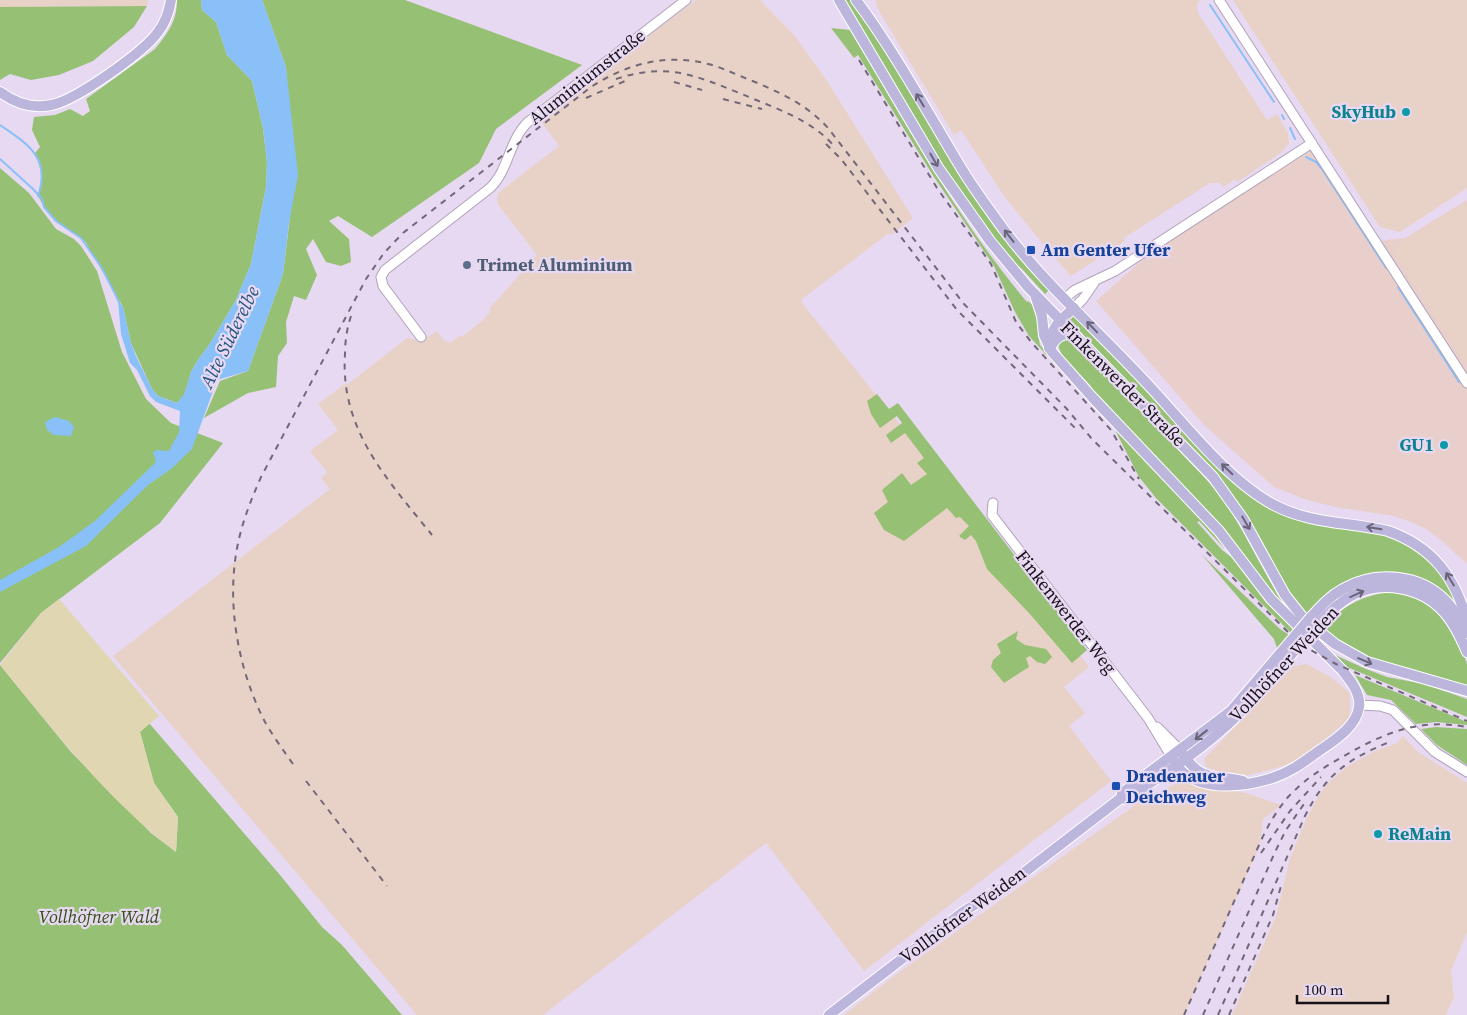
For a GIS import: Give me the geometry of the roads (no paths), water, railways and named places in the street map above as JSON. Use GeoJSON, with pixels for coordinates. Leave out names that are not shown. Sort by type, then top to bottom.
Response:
{"type":"FeatureCollection","features":[{"type":"Feature","properties":{"kind":"main road"},"geometry":{"type":"LineString","coordinates":[[0,92],[15,101],[36,106],[52,105],[72,98],[150,42],[164,23],[171,0]]}},
{"type":"Feature","properties":{"kind":"main road","name":"Finkenwerder Straße"},"geometry":{"type":"LineString","coordinates":[[839,0],[939,169],[990,242],[1051,311],[1213,477],[1244,519],[1285,595],[1312,627],[1335,644],[1367,662],[1467,691]]}},
{"type":"Feature","properties":{"kind":"main road","name":"Finkenwerder Straße"},"geometry":{"type":"LineString","coordinates":[[856,0],[892,52],[961,168],[1025,255],[1143,379],[1208,451],[1251,490],[1276,506],[1303,517],[1388,531],[1419,546],[1436,561],[1449,578],[1467,621]]}},
{"type":"Feature","properties":{"kind":"main road"},"geometry":{"type":"LineString","coordinates":[[1033,292],[1042,316],[1044,335],[1049,348],[1092,397],[1219,530],[1271,599],[1346,675],[1358,694],[1360,705],[1355,719],[1350,726],[1327,745],[1284,773],[1243,785],[1214,786],[1188,776],[1179,758]]}},
{"type":"Feature","properties":{"kind":"main road"},"geometry":{"type":"LineString","coordinates":[[1043,323],[1051,311],[1065,298]]}},
{"type":"Feature","properties":{"kind":"main road"},"geometry":{"type":"LineString","coordinates":[[1049,348],[1052,332],[1060,320],[1074,308]]}},
{"type":"Feature","properties":{"kind":"main road"},"geometry":{"type":"LineString","coordinates":[[1049,348],[1062,334],[1076,336]]}},
{"type":"Feature","properties":{"kind":"main road","name":"Vollhöfner Weiden"},"geometry":{"type":"LineString","coordinates":[[829,1015],[963,912],[1011,882],[1121,798],[1122,793],[1179,758],[1231,711],[1293,646],[1315,620],[1330,598],[1350,585],[1384,577],[1401,578],[1420,584],[1440,595],[1451,606],[1467,633]]}},
{"type":"Feature","properties":{"kind":"main road","name":"Vollhöfner Weiden"},"geometry":{"type":"LineString","coordinates":[[1315,620],[1356,593],[1377,587],[1403,588],[1424,596],[1439,606],[1451,620],[1467,652]]}},
{"type":"Feature","properties":{"kind":"street","name":"Aluminiumstraße"},"geometry":{"type":"LineString","coordinates":[[422,337],[383,286],[382,277],[384,270],[498,181],[518,134],[528,122],[686,0]]}},
{"type":"Feature","properties":{"kind":"street"},"geometry":{"type":"LineString","coordinates":[[1219,0],[1467,383]]}},
{"type":"Feature","properties":{"kind":"street"},"geometry":{"type":"LineString","coordinates":[[1065,298],[1075,290],[1115,271],[1312,143]]}},
{"type":"Feature","properties":{"kind":"street"},"geometry":{"type":"LineString","coordinates":[[1074,308],[1083,299],[1094,282]]}},
{"type":"Feature","properties":{"kind":"street","name":"Finkenwerder Weg"},"geometry":{"type":"LineString","coordinates":[[993,504],[992,515],[1179,758]]}},
{"type":"Feature","properties":{"kind":"street"},"geometry":{"type":"LineString","coordinates":[[1360,705],[1380,706],[1394,710],[1434,752],[1467,772]]}},
{"type":"Feature","properties":{"kind":"water","name":"Alte Süderelbe"},"geometry":{"type":"Polygon","coordinates":[[[201,0],[262,0],[286,67],[298,175],[289,223],[283,274],[248,371],[217,380],[192,449],[171,469],[148,485],[86,546],[0,592],[0,580],[59,547],[95,521],[156,462],[153,452],[157,450],[169,451],[179,432],[180,411],[156,402],[150,396],[137,370],[130,363],[121,334],[118,300],[123,307],[131,343],[152,389],[158,396],[177,403],[184,394],[191,372],[236,300],[251,264],[266,187],[267,162],[263,128],[252,81],[227,55],[216,22],[202,10],[201,0]]]}},
{"type":"Feature","properties":{"kind":"water"},"geometry":{"type":"Polygon","coordinates":[[[55,417],[69,421],[74,427],[71,436],[54,435],[47,430],[45,422],[55,417]]]}},
{"type":"Feature","properties":{"kind":"waterway"},"geometry":{"type":"LineString","coordinates":[[1210,5],[1274,102]]}},
{"type":"Feature","properties":{"kind":"waterway"},"geometry":{"type":"LineString","coordinates":[[1282,115],[1284,119]]}},
{"type":"Feature","properties":{"kind":"waterway"},"geometry":{"type":"LineString","coordinates":[[0,125],[28,146],[39,162],[41,183],[38,196]]}},
{"type":"Feature","properties":{"kind":"waterway"},"geometry":{"type":"LineString","coordinates":[[1290,128],[1295,139]]}},
{"type":"Feature","properties":{"kind":"waterway"},"geometry":{"type":"LineString","coordinates":[[1306,157],[1316,162],[1322,169],[1386,268]]}},
{"type":"Feature","properties":{"kind":"waterway"},"geometry":{"type":"LineString","coordinates":[[0,159],[33,189],[42,199],[44,207],[56,221],[81,238],[102,268],[119,302]]}},
{"type":"Feature","properties":{"kind":"waterway"},"geometry":{"type":"LineString","coordinates":[[1398,287],[1459,382]]}},
{"type":"Feature","properties":{"kind":"railway"},"geometry":{"type":"LineString","coordinates":[[293,764],[265,722],[255,701],[247,679],[236,632],[233,585],[235,562],[243,523],[261,477],[366,279],[384,253],[403,233],[591,87],[618,72],[662,60],[693,61],[726,70],[775,91],[812,113],[828,128],[964,304],[1066,408],[1092,439],[1290,634],[1307,648],[1336,664],[1467,721]]}},
{"type":"Feature","properties":{"kind":"railway"},"geometry":{"type":"LineString","coordinates":[[859,60],[937,188],[991,264],[1016,322],[1031,342],[1111,430],[1139,479]]}},
{"type":"Feature","properties":{"kind":"railway"},"geometry":{"type":"LineString","coordinates":[[616,79],[656,71],[680,73],[696,77],[791,115],[814,128],[834,146]]}},
{"type":"Feature","properties":{"kind":"railway"},"geometry":{"type":"LineString","coordinates":[[586,98],[625,81]]}},
{"type":"Feature","properties":{"kind":"railway"},"geometry":{"type":"LineString","coordinates":[[674,82],[702,90]]}},
{"type":"Feature","properties":{"kind":"railway"},"geometry":{"type":"LineString","coordinates":[[723,99],[762,109]]}},
{"type":"Feature","properties":{"kind":"railway"},"geometry":{"type":"LineString","coordinates":[[826,144],[841,159],[957,310],[1078,431]]}},
{"type":"Feature","properties":{"kind":"railway"},"geometry":{"type":"LineString","coordinates":[[351,316],[345,344],[345,381],[350,406],[358,430],[383,473],[432,535]]}},
{"type":"Feature","properties":{"kind":"railway"},"geometry":{"type":"LineString","coordinates":[[1184,1015],[1262,838],[1276,813],[1289,796],[1329,764],[1388,734],[1433,724],[1467,727]]}},
{"type":"Feature","properties":{"kind":"railway"},"geometry":{"type":"LineString","coordinates":[[1218,1015],[1304,818],[1320,790],[1329,779],[1350,762],[1392,741]]}},
{"type":"Feature","properties":{"kind":"railway"},"geometry":{"type":"LineString","coordinates":[[1261,853],[1290,811],[1321,777]]}},
{"type":"Feature","properties":{"kind":"railway"},"geometry":{"type":"LineString","coordinates":[[306,781],[387,886]]}},
{"type":"Feature","properties":{"kind":"railway"},"geometry":{"type":"LineString","coordinates":[[1203,1015],[1275,852],[1286,830],[1306,801]]}},
{"type":"Feature","properties":{"kind":"railway"},"geometry":{"type":"LineString","coordinates":[[1229,1015],[1273,915],[1281,886]]}},
{"type":"Feature","properties":{"kind":"place","name":"SkyHub"},"geometry":{"type":"Point","coordinates":[1406,112]}},
{"type":"Feature","properties":{"kind":"place","name":"Am Genter Ufer"},"geometry":{"type":"Point","coordinates":[1031,250]}},
{"type":"Feature","properties":{"kind":"place","name":"Trimet Aluminium"},"geometry":{"type":"Point","coordinates":[467,265]}},
{"type":"Feature","properties":{"kind":"place","name":"GU1"},"geometry":{"type":"Point","coordinates":[1444,445]}},
{"type":"Feature","properties":{"kind":"place","name":"Dradenauer Deichweg"},"geometry":{"type":"Point","coordinates":[1116,786]}},
{"type":"Feature","properties":{"kind":"place","name":"ReMain"},"geometry":{"type":"Point","coordinates":[1378,834]}},
{"type":"Feature","properties":{"kind":"park label","name":"Vollhöfner Wald"},"geometry":{"type":"Point","coordinates":[99,917]}}]}
